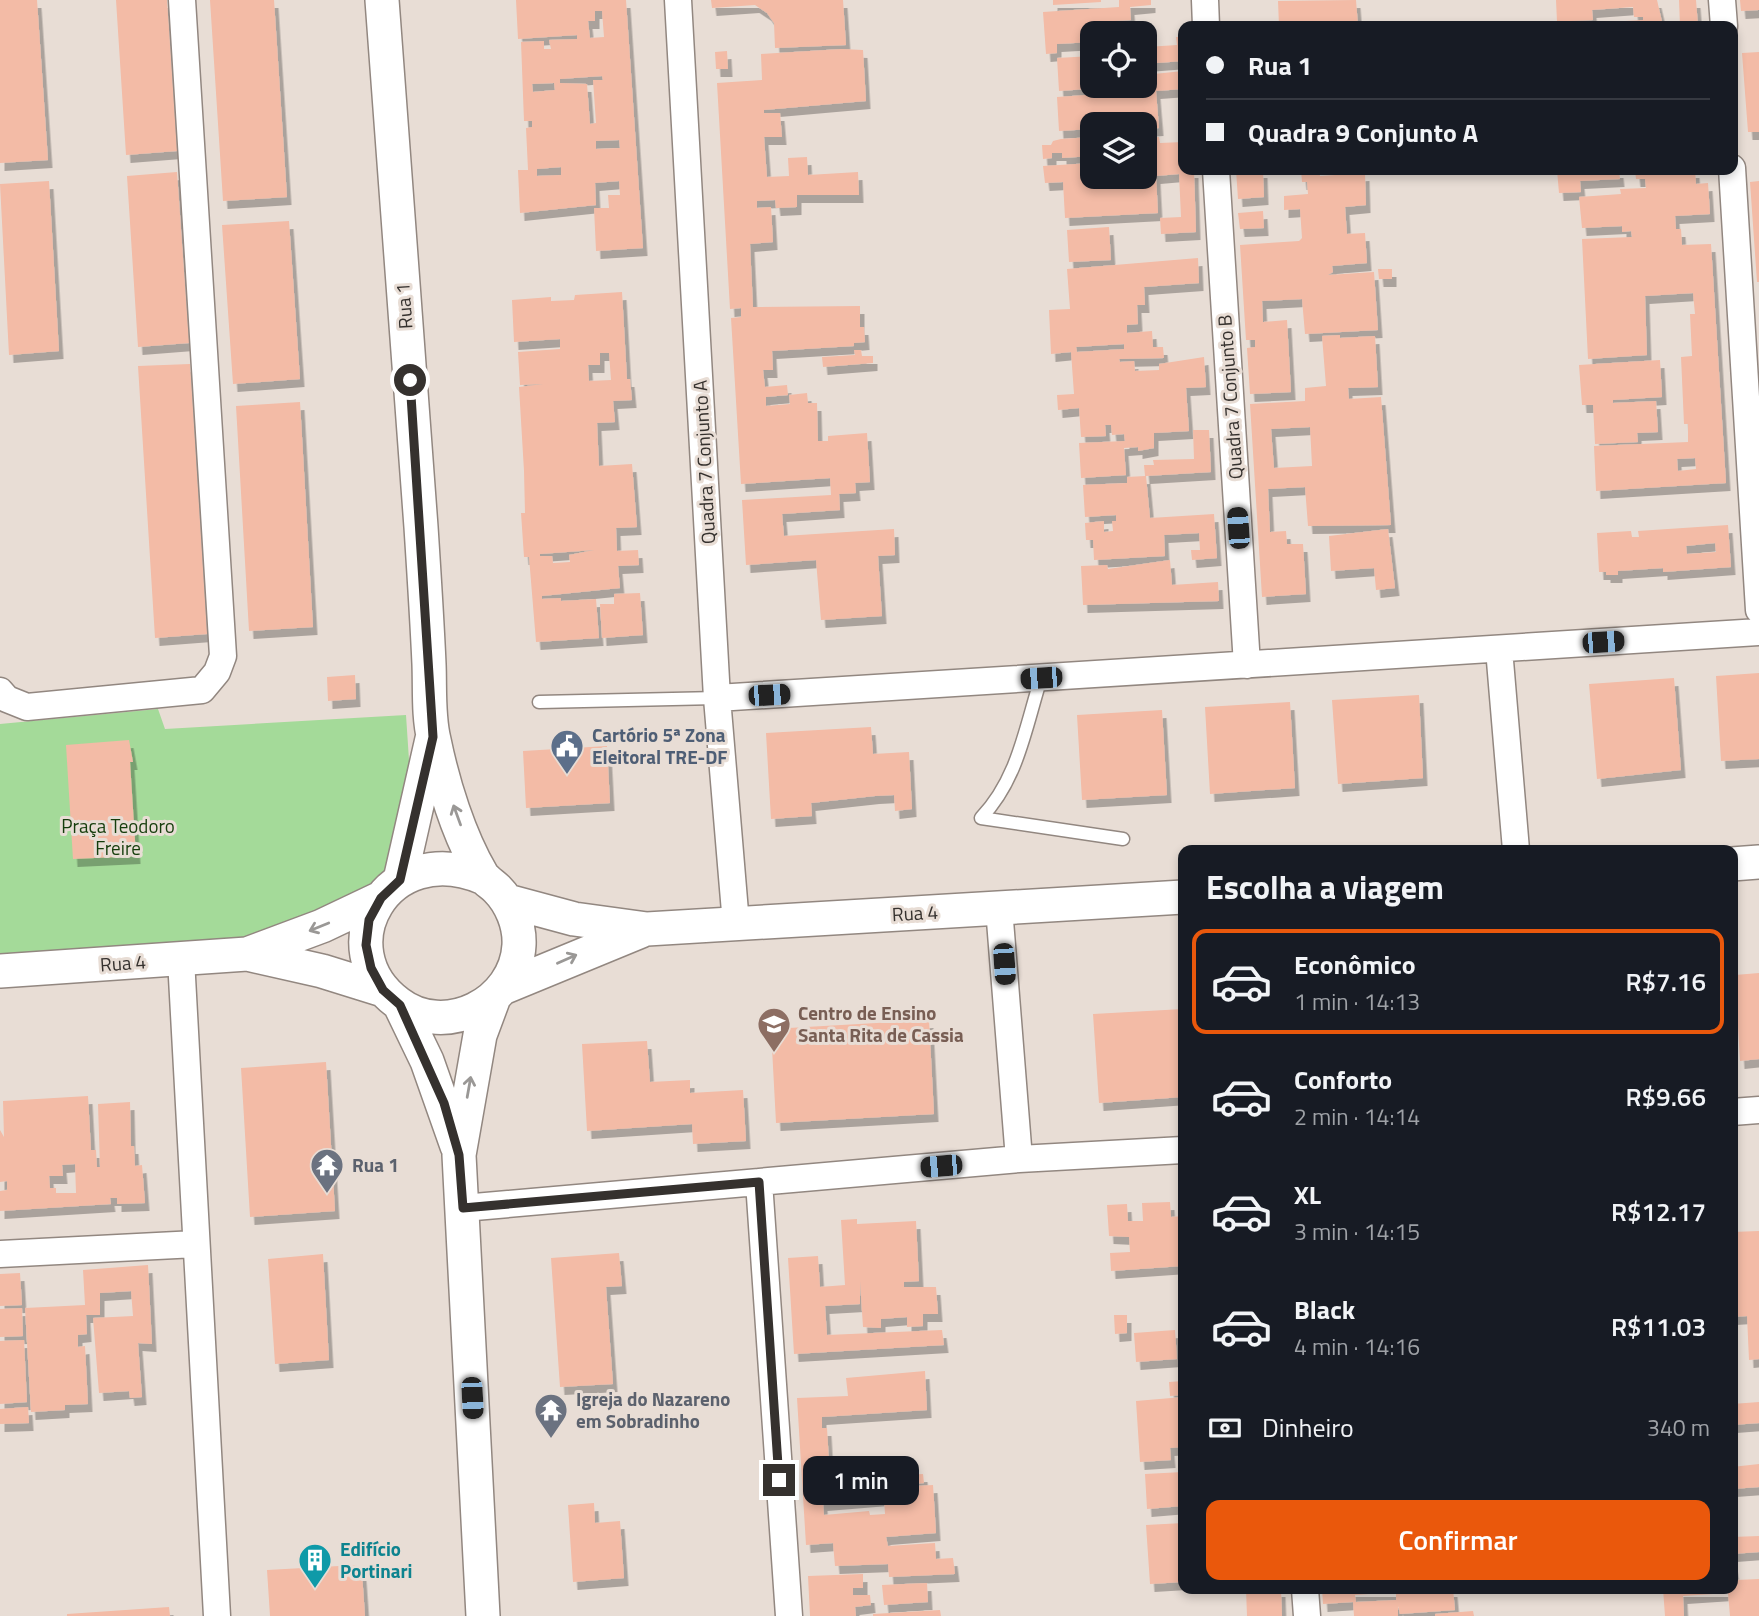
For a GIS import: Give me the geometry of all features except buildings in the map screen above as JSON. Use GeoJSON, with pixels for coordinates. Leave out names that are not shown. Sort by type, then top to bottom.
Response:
{"type":"FeatureCollection","features":[{"type":"Feature","properties":{"kind":"street"},"geometry":{"type":"LineString","coordinates":[[0,691],[7,699],[27,706],[202,690],[217,672],[223,656],[182,0]]}},
{"type":"Feature","properties":{"kind":"street","name":"Rua 1"},"geometry":{"type":"LineString","coordinates":[[382,0],[426,597],[433,737]]}},
{"type":"Feature","properties":{"kind":"street","name":"Quadra 7 Conjunto A"},"geometry":{"type":"LineString","coordinates":[[678,0],[717,698],[736,924]]}},
{"type":"Feature","properties":{"kind":"street"},"geometry":{"type":"LineString","coordinates":[[1205,0],[1206,21]]}},
{"type":"Feature","properties":{"kind":"street"},"geometry":{"type":"LineString","coordinates":[[1723,0],[1724,21]]}},
{"type":"Feature","properties":{"kind":"street","name":"Quadra 7 Conjunto B"},"geometry":{"type":"LineString","coordinates":[[1216,175],[1247,665]]}},
{"type":"Feature","properties":{"kind":"street"},"geometry":{"type":"LineString","coordinates":[[1732,175],[1759,610]]}},
{"type":"Feature","properties":{"kind":"street"},"geometry":{"type":"LineString","coordinates":[[717,698],[1759,632]]}},
{"type":"Feature","properties":{"kind":"street"},"geometry":{"type":"LineString","coordinates":[[1499,649],[1516,845]]}},
{"type":"Feature","properties":{"kind":"street"},"geometry":{"type":"LineString","coordinates":[[433,737],[390,889],[369,920],[366,945],[371,968],[427,1061],[459,1155]]}},
{"type":"Feature","properties":{"kind":"street"},"geometry":{"type":"LineString","coordinates":[[433,737],[452,802],[495,889],[516,922],[519,944],[515,967],[499,993],[480,1035],[459,1155],[483,1616]]}},
{"type":"Feature","properties":{"kind":"street"},"geometry":{"type":"LineString","coordinates":[[1738,864],[1759,862]]}},
{"type":"Feature","properties":{"kind":"street"},"geometry":{"type":"LineString","coordinates":[[247,954],[322,926],[420,870],[442,866],[464,869],[495,889],[574,919],[646,929]]}},
{"type":"Feature","properties":{"kind":"street","name":"Rua 4"},"geometry":{"type":"LineString","coordinates":[[646,929],[1178,897]]}},
{"type":"Feature","properties":{"kind":"street"},"geometry":{"type":"LineString","coordinates":[[999,908],[1019,1159]]}},
{"type":"Feature","properties":{"kind":"street"},"geometry":{"type":"LineString","coordinates":[[247,954],[322,971],[391,998],[423,1016],[447,1018],[471,1013],[499,993],[646,929]]}},
{"type":"Feature","properties":{"kind":"street","name":"Rua 4"},"geometry":{"type":"LineString","coordinates":[[0,971],[247,954]]}},
{"type":"Feature","properties":{"kind":"street"},"geometry":{"type":"LineString","coordinates":[[181,959],[217,1616]]}},
{"type":"Feature","properties":{"kind":"street"},"geometry":{"type":"LineString","coordinates":[[1738,1112],[1759,1110]]}},
{"type":"Feature","properties":{"kind":"street"},"geometry":{"type":"LineString","coordinates":[[463,1208],[1019,1159],[1178,1150]]}},
{"type":"Feature","properties":{"kind":"street"},"geometry":{"type":"LineString","coordinates":[[759,1182],[789,1616]]}},
{"type":"Feature","properties":{"kind":"street"},"geometry":{"type":"LineString","coordinates":[[0,1254],[196,1244]]}},
{"type":"Feature","properties":{"kind":"street"},"geometry":{"type":"LineString","coordinates":[[1305,1594],[1307,1616]]}},
{"type":"Feature","properties":{"kind":"lane"},"geometry":{"type":"LineString","coordinates":[[1041,678],[1010,780],[1000,798],[981,818],[1124,839]]}},
{"type":"Feature","properties":{"kind":"lane"},"geometry":{"type":"LineString","coordinates":[[539,702],[717,698]]}},
{"type":"Feature","properties":{"kind":"green space","name":"Praça Teodoro Freire"},"geometry":{"type":"Polygon","coordinates":[[[158,709],[165,729],[406,715],[411,790],[404,829],[376,888],[259,948],[0,961],[0,724],[158,709]]]}},
{"type":"Feature","properties":{"kind":"place","name":"Cartório 5ª Zona Eleitoral TRE-DF"},"geometry":{"type":"Point","coordinates":[567,776]}},
{"type":"Feature","properties":{"kind":"place","name":"Centro de Ensino Santa Rita de Cassia"},"geometry":{"type":"Point","coordinates":[774,1054]}},
{"type":"Feature","properties":{"kind":"place","name":"Rua 1"},"geometry":{"type":"Point","coordinates":[327,1195]}},
{"type":"Feature","properties":{"kind":"place","name":"Igreja do Nazareno em Sobradinho"},"geometry":{"type":"Point","coordinates":[551,1440]}},
{"type":"Feature","properties":{"kind":"place","name":"Edifício Portinari"},"geometry":{"type":"Point","coordinates":[315,1590]}},
{"type":"Feature","properties":{"kind":"route"},"geometry":{"type":"LineString","coordinates":[[410,380],[433,737],[412,818],[400,880],[381,898],[369,920],[366,945],[371,968],[383,990],[400,1005],[444,1103],[459,1155],[463,1208],[759,1182],[779,1480]]}}]}
